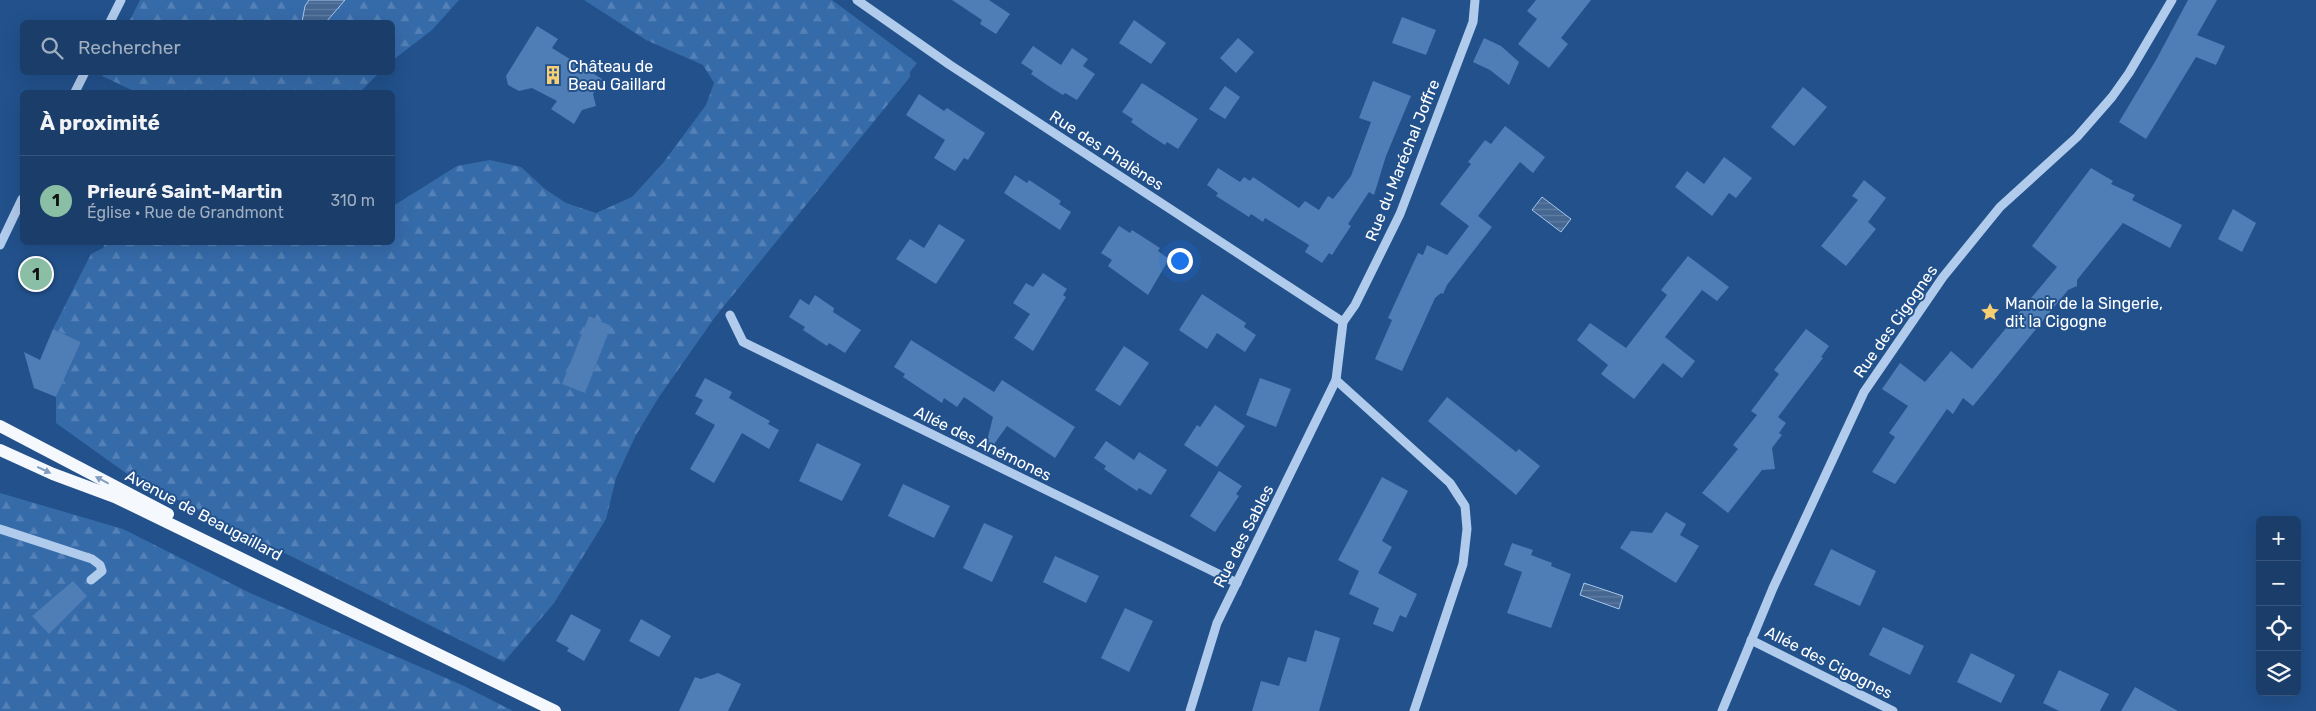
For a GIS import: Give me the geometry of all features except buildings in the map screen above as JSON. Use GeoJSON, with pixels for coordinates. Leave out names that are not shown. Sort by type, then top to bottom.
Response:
{"type":"FeatureCollection","features":[{"type":"Feature","properties":{"kind":"main road","name":"Avenue de Beaugaillard"},"geometry":{"type":"LineString","coordinates":[[1,426],[394,632]]}},
{"type":"Feature","properties":{"kind":"main road","name":"Avenue de Beaugaillard"},"geometry":{"type":"LineString","coordinates":[[0,450],[114,498],[555,711]]}},
{"type":"Feature","properties":{"kind":"street"},"geometry":{"type":"LineString","coordinates":[[111,20],[121,0]]}},
{"type":"Feature","properties":{"kind":"street","name":"Rue des Phalènes"},"geometry":{"type":"LineString","coordinates":[[857,0],[950,65],[1343,322]]}},
{"type":"Feature","properties":{"kind":"street","name":"Rue des Cigognes"},"geometry":{"type":"LineString","coordinates":[[1722,711],[1751,640],[1827,468],[1873,377],[1943,277],[2000,207],[2077,137],[2112,97],[2129,73],[2172,0]]}},
{"type":"Feature","properties":{"kind":"street","name":"Rue du Maréchal Joffre"},"geometry":{"type":"LineString","coordinates":[[1336,380],[1343,322],[1355,305],[1400,214],[1473,22],[1478,1]]}},
{"type":"Feature","properties":{"kind":"street"},"geometry":{"type":"LineString","coordinates":[[76,90],[84,75]]}},
{"type":"Feature","properties":{"kind":"street"},"geometry":{"type":"LineString","coordinates":[[0,245],[20,203]]}},
{"type":"Feature","properties":{"kind":"street","name":"Allée des Anémones"},"geometry":{"type":"LineString","coordinates":[[730,316],[743,342],[1237,583]]}},
{"type":"Feature","properties":{"kind":"street"},"geometry":{"type":"LineString","coordinates":[[1336,380],[1450,483],[1465,506],[1468,529],[1463,564],[1414,711]]}},
{"type":"Feature","properties":{"kind":"street","name":"Rue des Sables"},"geometry":{"type":"LineString","coordinates":[[1190,711],[1217,624],[1336,380]]}},
{"type":"Feature","properties":{"kind":"street"},"geometry":{"type":"LineString","coordinates":[[0,529],[92,559],[100,565],[102,571],[91,580]]}},
{"type":"Feature","properties":{"kind":"street","name":"Allée des Cigognes"},"geometry":{"type":"LineString","coordinates":[[1751,640],[1893,711]]}},
{"type":"Feature","properties":{"kind":"green space"},"geometry":{"type":"Polygon","coordinates":[[[140,0],[459,0],[432,30],[395,58],[395,20],[130,20],[140,0]]]}},
{"type":"Feature","properties":{"kind":"green space"},"geometry":{"type":"Polygon","coordinates":[[[584,0],[832,0],[917,63],[910,72],[910,77],[715,317],[659,397],[636,435],[616,478],[606,519],[554,603],[504,662],[130,476],[56,423],[56,397],[81,342],[53,329],[91,254],[103,248],[104,245],[395,245],[395,205],[457,166],[490,160],[521,167],[545,189],[566,203],[596,213],[632,197],[663,163],[706,105],[714,83],[703,65],[646,40],[584,0]]]}},
{"type":"Feature","properties":{"kind":"green space"},"geometry":{"type":"Polygon","coordinates":[[[377,75],[362,90],[132,90],[102,76],[377,75]]]}},
{"type":"Feature","properties":{"kind":"green space"},"geometry":{"type":"Polygon","coordinates":[[[0,493],[123,529],[250,593],[462,685],[513,711],[0,711],[0,493]]]}},
{"type":"Feature","properties":{"kind":"shaded area"},"geometry":{"type":"Polygon","coordinates":[[[309,0],[345,0],[328,20],[302,20],[305,6],[309,0]]]}},
{"type":"Feature","properties":{"kind":"shaded area"},"geometry":{"type":"Polygon","coordinates":[[[1542,197],[1571,219],[1561,232],[1532,210],[1542,197]]]}},
{"type":"Feature","properties":{"kind":"shaded area"},"geometry":{"type":"Polygon","coordinates":[[[1584,583],[1623,596],[1619,609],[1580,595],[1584,583]]]}},
{"type":"Feature","properties":{"kind":"place","name":"Château de Beau Gaillard"},"geometry":{"type":"Point","coordinates":[553,75]}},
{"type":"Feature","properties":{"kind":"place","name":"Prieuré Saint-Martin"},"geometry":{"type":"Point","coordinates":[36,274]}},
{"type":"Feature","properties":{"kind":"place","name":"Manoir de la Singerie, dit la Cigogne"},"geometry":{"type":"Point","coordinates":[1990,312]}}]}
